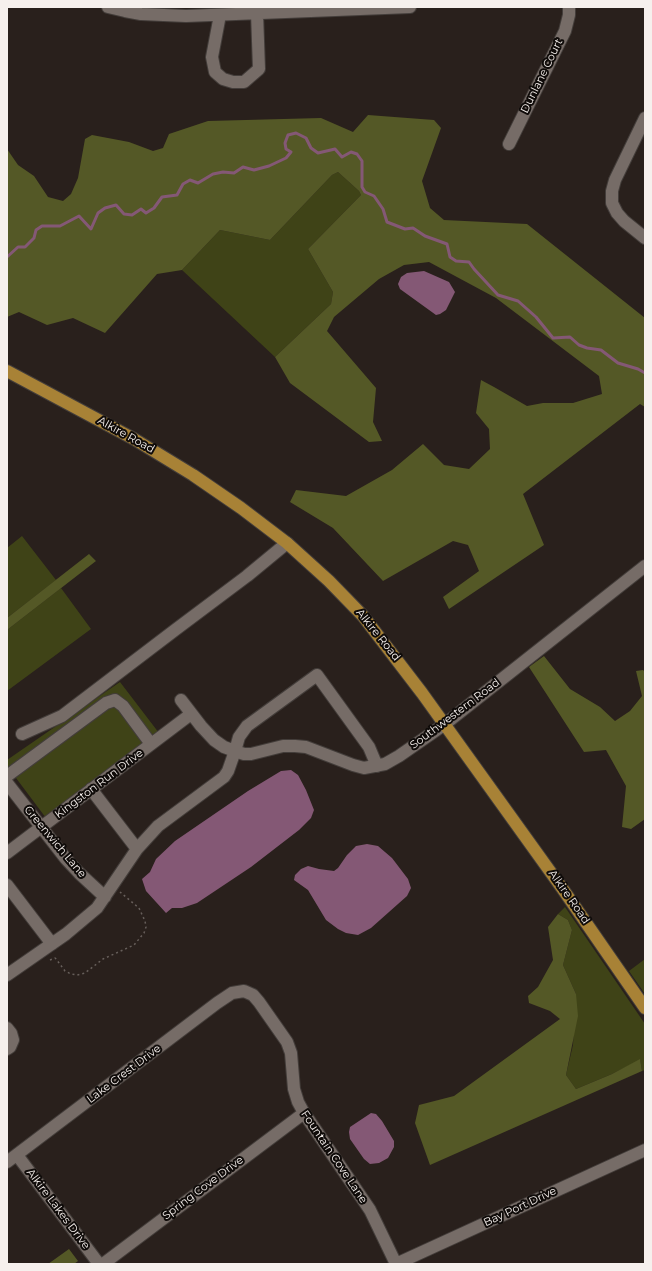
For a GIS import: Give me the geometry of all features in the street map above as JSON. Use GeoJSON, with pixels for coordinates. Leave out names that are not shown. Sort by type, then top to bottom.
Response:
{"type":"FeatureCollection","features":[{"type":"Feature","properties":{"kind":"main road","name":"Alkire Road"},"geometry":{"type":"LineString","coordinates":[[7,371],[180,466],[241,508],[287,543],[329,581],[363,616],[445,724],[562,888],[645,1008]]}},
{"type":"Feature","properties":{"kind":"street"},"geometry":{"type":"LineString","coordinates":[[108,7],[141,14],[186,16],[410,7]]}},
{"type":"Feature","properties":{"kind":"street","name":"Dunlane Court"},"geometry":{"type":"LineString","coordinates":[[509,144],[565,31],[569,15],[569,7]]}},
{"type":"Feature","properties":{"kind":"street"},"geometry":{"type":"LineString","coordinates":[[220,15],[212,57],[215,72],[223,79],[233,82],[244,82],[259,69],[257,13]]}},
{"type":"Feature","properties":{"kind":"street"},"geometry":{"type":"LineString","coordinates":[[645,118],[615,180],[612,191],[612,203],[617,213],[624,221],[645,238]]}},
{"type":"Feature","properties":{"kind":"street"},"geometry":{"type":"LineString","coordinates":[[22,734],[62,716],[247,576],[287,543]]}},
{"type":"Feature","properties":{"kind":"street","name":"Southwestern Road"},"geometry":{"type":"LineString","coordinates":[[180,700],[214,740],[224,747],[244,754],[251,754],[283,746],[294,746],[321,752],[364,768],[378,766],[391,762],[445,724],[645,566]]}},
{"type":"Feature","properties":{"kind":"street"},"geometry":{"type":"LineString","coordinates":[[7,975],[66,934],[97,908],[137,849],[158,826],[224,777],[228,771],[239,737],[247,726],[317,675],[369,747],[378,766]]}},
{"type":"Feature","properties":{"kind":"street"},"geometry":{"type":"LineString","coordinates":[[7,776],[106,703],[115,700],[123,706],[151,744]]}},
{"type":"Feature","properties":{"kind":"street","name":"Kingston Run Drive"},"geometry":{"type":"LineString","coordinates":[[7,853],[191,714]]}},
{"type":"Feature","properties":{"kind":"street","name":"Greenwich Lane"},"geometry":{"type":"LineString","coordinates":[[7,784],[79,873],[105,897]]}},
{"type":"Feature","properties":{"kind":"street"},"geometry":{"type":"LineString","coordinates":[[91,790],[137,849]]}},
{"type":"Feature","properties":{"kind":"street"},"geometry":{"type":"LineString","coordinates":[[7,885],[52,944]]}},
{"type":"Feature","properties":{"kind":"street","name":"Fountain Cove Lane"},"geometry":{"type":"LineString","coordinates":[[244,991],[253,995],[259,1002],[287,1042],[291,1053],[294,1089],[298,1102],[370,1210],[396,1264]]}},
{"type":"Feature","properties":{"kind":"street","name":"Lake Crest Drive"},"geometry":{"type":"LineString","coordinates":[[7,1162],[217,1003],[232,993],[244,991]]}},
{"type":"Feature","properties":{"kind":"street"},"geometry":{"type":"LineString","coordinates":[[7,1028],[13,1040],[10,1047],[7,1049]]}},
{"type":"Feature","properties":{"kind":"street","name":"Spring Cove Drive"},"geometry":{"type":"LineString","coordinates":[[102,1264],[304,1113]]}},
{"type":"Feature","properties":{"kind":"street","name":"Bay Port Drive"},"geometry":{"type":"LineString","coordinates":[[396,1264],[645,1150]]}},
{"type":"Feature","properties":{"kind":"street","name":"Alkire Lakes Drive"},"geometry":{"type":"LineString","coordinates":[[17,1155],[99,1264]]}},
{"type":"Feature","properties":{"kind":"path"},"geometry":{"type":"LineString","coordinates":[[50,960],[54,958],[56,959],[65,971],[77,975],[85,972],[103,959],[134,945],[139,940],[146,927],[143,914],[133,901],[113,886]]}},
{"type":"Feature","properties":{"kind":"green space"},"geometry":{"type":"Polygon","coordinates":[[[368,115],[434,120],[441,128],[422,181],[430,208],[444,220],[527,224],[645,318],[645,407],[640,404],[523,494],[544,545],[449,609],[443,597],[479,571],[468,545],[453,541],[383,581],[333,528],[290,502],[296,490],[346,496],[392,470],[423,444],[444,465],[469,469],[490,449],[489,429],[476,413],[481,380],[527,406],[543,403],[573,403],[602,394],[599,376],[496,298],[429,262],[404,265],[379,279],[334,317],[327,331],[376,388],[373,422],[382,441],[369,442],[290,383],[275,357],[331,304],[333,292],[308,249],[361,195],[359,191],[338,172],[332,175],[270,240],[220,230],[182,270],[157,274],[105,333],[73,318],[47,325],[19,312],[7,317],[7,149],[18,165],[34,176],[48,197],[63,201],[71,194],[78,178],[85,139],[92,135],[129,142],[153,151],[163,148],[169,134],[208,121],[321,118],[353,132],[368,115]]]}},
{"type":"Feature","properties":{"kind":"green space"},"geometry":{"type":"Polygon","coordinates":[[[338,172],[359,191],[361,195],[308,249],[333,292],[331,304],[275,357],[182,270],[220,230],[270,240],[332,175],[338,172]]]}},
{"type":"Feature","properties":{"kind":"green space"},"geometry":{"type":"Polygon","coordinates":[[[22,536],[56,580],[7,618],[7,548],[22,536]]]}},
{"type":"Feature","properties":{"kind":"green space"},"geometry":{"type":"Polygon","coordinates":[[[89,554],[96,561],[7,630],[7,618],[89,554]]]}},
{"type":"Feature","properties":{"kind":"green space"},"geometry":{"type":"Polygon","coordinates":[[[61,588],[91,629],[7,691],[7,630],[61,588]]]}},
{"type":"Feature","properties":{"kind":"green space"},"geometry":{"type":"Polygon","coordinates":[[[544,656],[570,689],[600,707],[615,721],[630,711],[642,696],[636,671],[643,670],[645,672],[645,819],[631,829],[622,827],[626,786],[606,750],[584,752],[529,667],[544,656]]]}},
{"type":"Feature","properties":{"kind":"green space"},"geometry":{"type":"Polygon","coordinates":[[[120,682],[159,733],[46,818],[10,770],[7,771],[7,760],[120,682]]]}},
{"type":"Feature","properties":{"kind":"green space"},"geometry":{"type":"Polygon","coordinates":[[[565,907],[645,1024],[645,1070],[642,1071],[640,1060],[576,1089],[566,1075],[573,1045],[576,994],[563,965],[572,930],[568,920],[558,914],[565,907]]]}},
{"type":"Feature","properties":{"kind":"green space"},"geometry":{"type":"Polygon","coordinates":[[[558,914],[568,920],[572,930],[563,965],[576,994],[578,1016],[566,1075],[576,1089],[612,1074],[640,1059],[642,1071],[430,1165],[415,1123],[419,1105],[454,1096],[560,1019],[550,1011],[529,1003],[528,996],[538,987],[553,960],[548,927],[558,914]]]}},
{"type":"Feature","properties":{"kind":"green space"},"geometry":{"type":"Polygon","coordinates":[[[645,959],[645,994],[629,971],[645,959]]]}},
{"type":"Feature","properties":{"kind":"green space"},"geometry":{"type":"Polygon","coordinates":[[[69,1249],[78,1261],[74,1264],[48,1264],[69,1249]]]}},
{"type":"Feature","properties":{"kind":"shaded area"},"geometry":{"type":"Polygon","coordinates":[[[424,271],[449,282],[455,292],[446,310],[440,314],[436,315],[400,289],[398,284],[401,277],[407,273],[424,271]]]}},
{"type":"Feature","properties":{"kind":"shaded area"},"geometry":{"type":"Polygon","coordinates":[[[291,770],[298,775],[306,790],[314,810],[311,818],[299,830],[251,867],[197,903],[182,908],[172,908],[166,913],[146,891],[142,879],[150,872],[156,859],[175,841],[248,791],[281,771],[291,770]]]}},
{"type":"Feature","properties":{"kind":"shaded area"},"geometry":{"type":"Polygon","coordinates":[[[367,844],[378,846],[392,858],[408,879],[411,888],[407,896],[371,928],[358,935],[346,933],[326,920],[308,890],[294,880],[295,875],[301,869],[308,866],[334,871],[356,846],[367,844]]]}},
{"type":"Feature","properties":{"kind":"shaded area"},"geometry":{"type":"Polygon","coordinates":[[[371,1113],[376,1114],[382,1121],[394,1141],[394,1147],[388,1158],[379,1163],[370,1164],[364,1159],[350,1139],[349,1132],[350,1127],[371,1113]]]}},
{"type":"Feature","properties":{"kind":"waterway"},"geometry":{"type":"LineString","coordinates":[[7,257],[18,247],[25,247],[34,238],[36,230],[42,226],[60,226],[79,216],[91,229],[98,213],[105,208],[116,205],[124,214],[132,215],[141,209],[146,213],[154,208],[162,197],[177,195],[183,184],[190,180],[198,183],[213,174],[223,172],[234,173],[243,167],[254,170],[269,166],[286,158],[291,152],[286,149],[285,143],[288,135],[296,133],[306,138],[311,148],[318,153],[335,149],[342,157],[351,152],[357,154],[362,161],[362,187],[365,192],[374,196],[383,209],[387,222],[405,229],[413,228],[425,236],[447,244],[450,257],[456,261],[469,262],[498,295],[518,301],[536,317],[553,338],[570,337],[579,345],[601,350],[618,363],[638,369],[645,373]]}}]}
